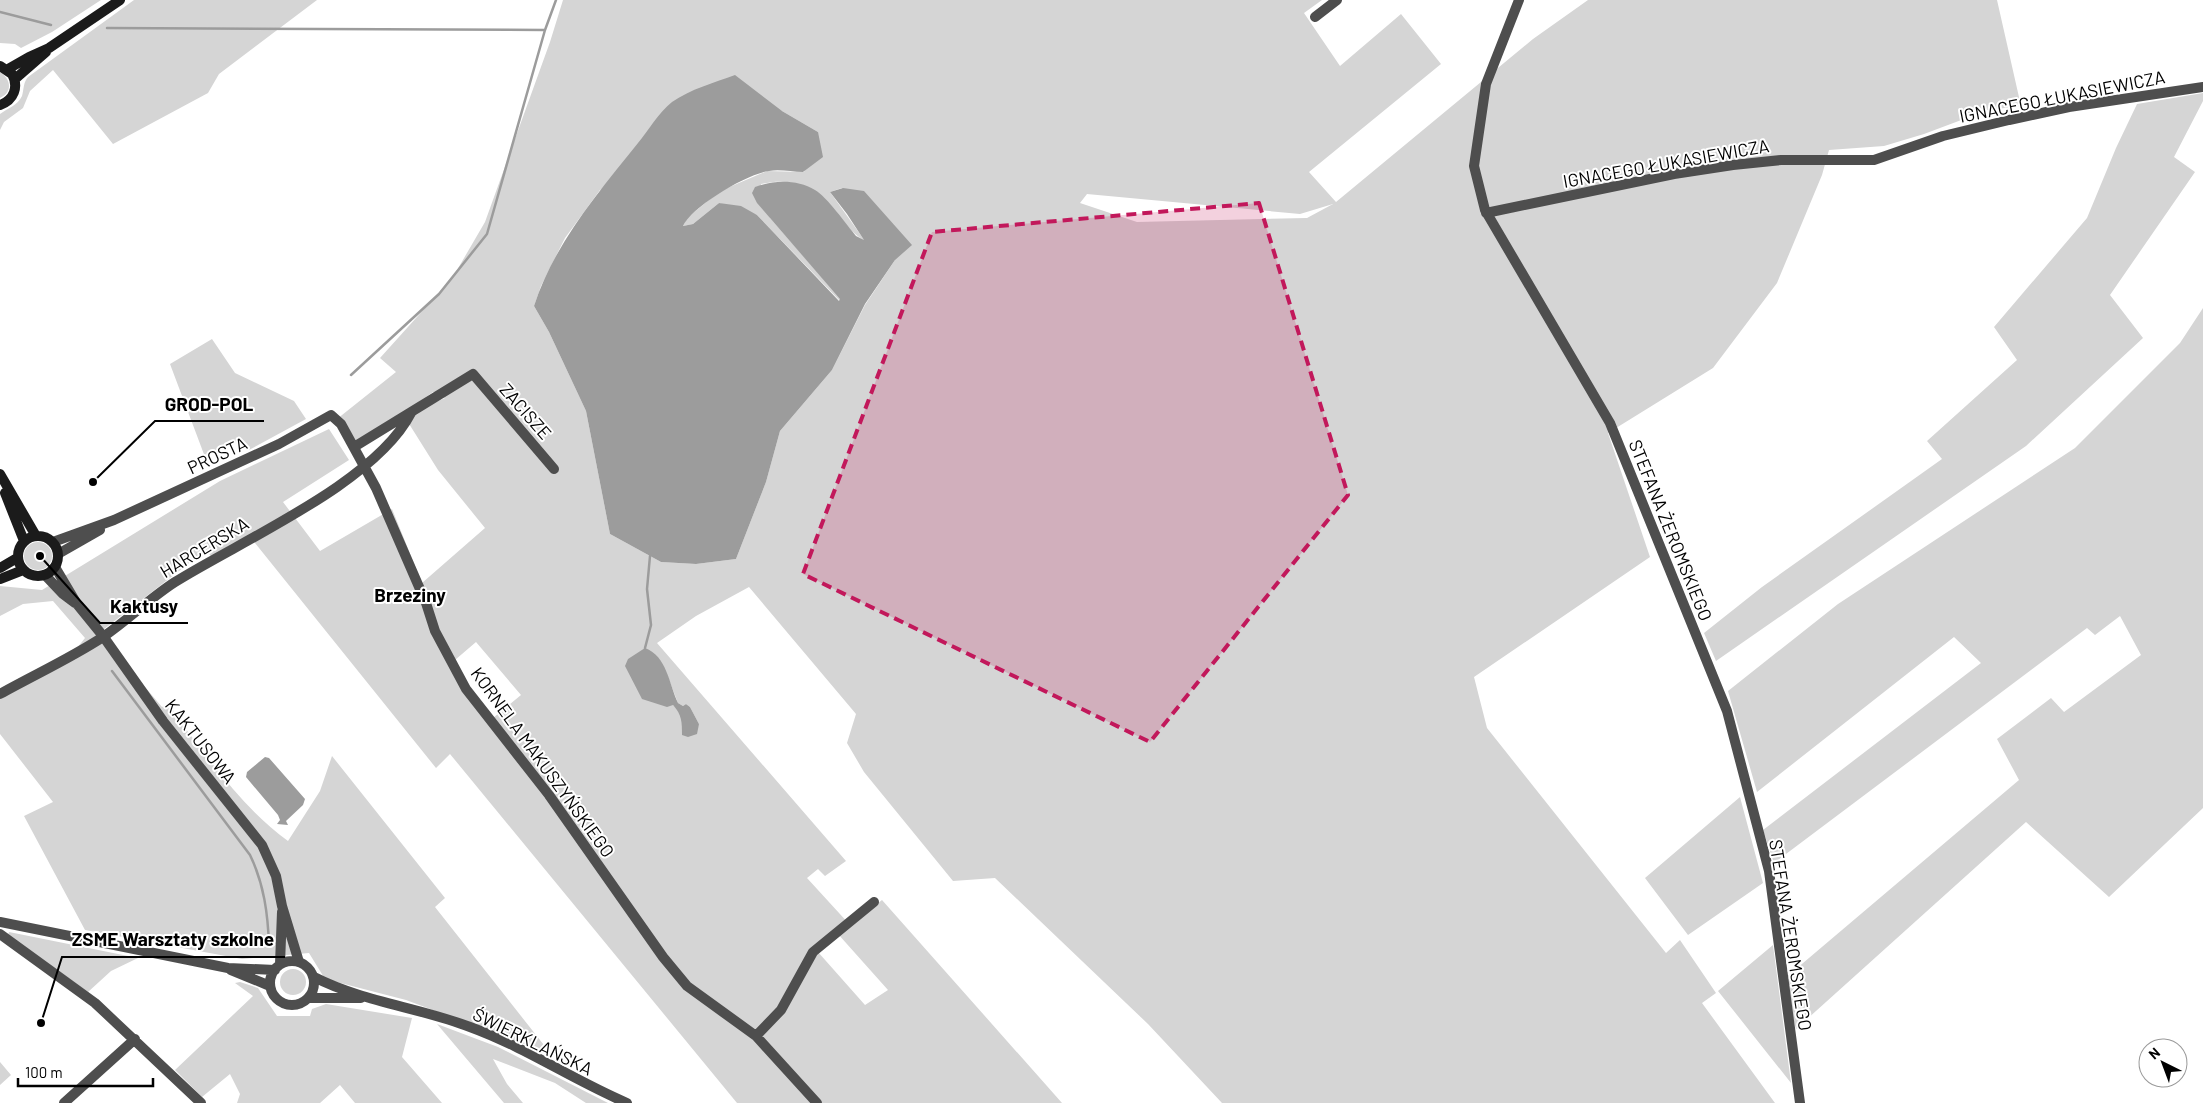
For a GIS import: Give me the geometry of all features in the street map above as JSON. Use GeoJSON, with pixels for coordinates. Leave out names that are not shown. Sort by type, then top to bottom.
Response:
{"type":"FeatureCollection","features":[{"type":"Feature","properties":{"kind":"main road"},"geometry":{"type":"LineString","coordinates":[[15,80],[32,60],[120,0]]}},
{"type":"Feature","properties":{"kind":"main road"},"geometry":{"type":"LineString","coordinates":[[0,105],[13,96],[16,86],[15,80],[4,68],[32,60]]}},
{"type":"Feature","properties":{"kind":"main road"},"geometry":{"type":"LineString","coordinates":[[0,475],[24,541]]}},
{"type":"Feature","properties":{"kind":"main road"},"geometry":{"type":"LineString","coordinates":[[8,493],[36,536]]}},
{"type":"Feature","properties":{"kind":"main road"},"geometry":{"type":"LineString","coordinates":[[36,536],[45,537],[53,542],[58,554],[55,567],[45,575],[32,576],[23,570],[17,558],[19,547],[24,541],[36,536]]}},
{"type":"Feature","properties":{"kind":"main road"},"geometry":{"type":"LineString","coordinates":[[0,568],[17,558]]}},
{"type":"Feature","properties":{"kind":"main road"},"geometry":{"type":"LineString","coordinates":[[0,578],[23,570]]}},
{"type":"Feature","properties":{"kind":"street"},"geometry":{"type":"LineString","coordinates":[[1315,17],[1337,0]]}},
{"type":"Feature","properties":{"kind":"street","name":"STEFANA ŻEROMSKIEGO"},"geometry":{"type":"LineString","coordinates":[[1518,0],[1486,84],[1474,166],[1486,213],[1610,423],[1727,711],[1769,871],[1800,1103]]}},
{"type":"Feature","properties":{"kind":"street","name":"IGNACEGO ŁUKASIEWICZA"},"geometry":{"type":"LineString","coordinates":[[1486,213],[1674,174],[1733,165],[1781,160],[1874,160],[1943,136],[2009,120],[2069,107],[2203,87]]}},
{"type":"Feature","properties":{"kind":"street","name":"HARCERSKA"},"geometry":{"type":"LineString","coordinates":[[354,447],[473,374]]}},
{"type":"Feature","properties":{"kind":"street","name":"ZACISZE"},"geometry":{"type":"LineString","coordinates":[[473,374],[554,469]]}},
{"type":"Feature","properties":{"kind":"street","name":"HARCERSKA"},"geometry":{"type":"LineString","coordinates":[[0,694],[104,636],[174,582],[309,504],[365,467],[391,440],[410,413]]}},
{"type":"Feature","properties":{"kind":"street","name":"KORNELA MAKUSZYŃSKIEGO"},"geometry":{"type":"LineString","coordinates":[[331,415],[341,424],[365,467],[386,511],[414,580],[426,603],[435,632],[466,689],[555,802],[663,957],[687,986],[756,1036],[817,1103]]}},
{"type":"Feature","properties":{"kind":"street","name":"PROSTA"},"geometry":{"type":"LineString","coordinates":[[53,542],[114,520],[279,444],[331,415]]}},
{"type":"Feature","properties":{"kind":"street","name":"PROSTA"},"geometry":{"type":"LineString","coordinates":[[58,554],[114,520]]}},
{"type":"Feature","properties":{"kind":"street","name":"KAKTUSOWA"},"geometry":{"type":"LineString","coordinates":[[55,567],[77,604],[104,636],[182,747],[257,838],[272,866],[299,962]]}},
{"type":"Feature","properties":{"kind":"street","name":"KAKTUSOWA"},"geometry":{"type":"LineString","coordinates":[[45,575],[63,594],[77,604]]}},
{"type":"Feature","properties":{"kind":"street"},"geometry":{"type":"LineString","coordinates":[[756,1036],[781,1010],[813,952],[874,902]]}},
{"type":"Feature","properties":{"kind":"street","name":"KAKTUSOWA"},"geometry":{"type":"LineString","coordinates":[[277,967],[282,906]]}},
{"type":"Feature","properties":{"kind":"street"},"geometry":{"type":"LineString","coordinates":[[0,922],[228,968],[270,986]]}},
{"type":"Feature","properties":{"kind":"street"},"geometry":{"type":"LineString","coordinates":[[0,934],[83,993],[135,1038],[201,1103]]}},
{"type":"Feature","properties":{"kind":"street"},"geometry":{"type":"LineString","coordinates":[[228,968],[277,967],[289,961],[299,962],[310,969],[314,977],[314,988],[309,998],[298,1005],[284,1004],[276,999],[270,986],[271,977],[277,967]]}},
{"type":"Feature","properties":{"kind":"street","name":"ŚWIERKLAŃSKA"},"geometry":{"type":"LineString","coordinates":[[314,977],[365,998],[437,1016],[496,1037],[581,1082],[627,1103]]}},
{"type":"Feature","properties":{"kind":"street","name":"ŚWIERKLAŃSKA"},"geometry":{"type":"LineString","coordinates":[[309,998],[365,998]]}},
{"type":"Feature","properties":{"kind":"street"},"geometry":{"type":"LineString","coordinates":[[64,1103],[135,1038]]}},
{"type":"Feature","properties":{"kind":"highlighted area"},"geometry":{"type":"Polygon","coordinates":[[[1259,203],[1348,495],[1150,742],[803,574],[932,232],[1259,203]]]}},
{"type":"Feature","properties":{"kind":"shaded area"},"geometry":{"type":"Polygon","coordinates":[[[0,0],[101,0],[52,32],[21,48],[15,44],[0,43],[0,0]]]}},
{"type":"Feature","properties":{"kind":"shaded area"},"geometry":{"type":"Polygon","coordinates":[[[134,0],[317,0],[219,74],[208,93],[113,144],[53,70],[30,91],[23,108],[4,122],[0,130],[0,114],[15,105],[20,99],[28,77],[134,0]]]}},
{"type":"Feature","properties":{"kind":"shaded area"},"geometry":{"type":"Polygon","coordinates":[[[563,0],[1322,0],[1304,13],[1340,66],[1401,14],[1441,64],[1309,172],[1336,202],[1533,39],[1588,0],[1997,0],[2021,106],[1988,110],[1924,134],[1884,146],[1829,150],[1822,175],[1777,283],[1713,368],[1608,433],[1650,557],[1474,677],[1487,728],[1666,953],[1680,940],[1716,993],[1702,1003],[1775,1103],[1222,1103],[1148,1024],[995,878],[953,881],[864,772],[847,743],[856,714],[749,587],[696,616],[657,643],[846,861],[825,876],[818,869],[807,878],[850,925],[882,900],[1062,1103],[737,1103],[450,754],[436,768],[251,538],[213,559],[206,550],[99,633],[162,707],[172,702],[174,714],[227,782],[271,828],[288,841],[320,791],[332,756],[445,898],[435,907],[551,1054],[406,1000],[325,979],[309,953],[242,959],[85,930],[24,816],[53,802],[0,734],[0,696],[69,658],[85,638],[53,601],[23,604],[0,616],[0,586],[42,590],[220,481],[329,429],[349,460],[283,502],[320,551],[392,509],[422,583],[485,528],[438,470],[406,419],[411,413],[445,398],[433,392],[403,413],[355,441],[337,419],[396,372],[380,358],[453,277],[485,222],[550,42],[563,0]],[[782,111],[600,190],[565,238],[541,286],[534,306],[549,332],[586,411],[610,534],[661,562],[696,564],[736,559],[766,482],[780,431],[832,370],[865,305],[895,260],[842,188],[830,192],[865,241],[854,233],[822,199],[805,187],[786,182],[761,184],[770,218],[841,299],[840,301],[757,215],[719,203],[693,224],[683,226],[687,218],[720,191],[767,171],[804,172],[818,132],[782,111]],[[1087,194],[1080,203],[1137,222],[1307,218],[1333,204],[1300,214],[1087,194]],[[476,642],[455,660],[468,686],[493,718],[521,695],[476,642]],[[666,672],[673,705],[680,713],[683,721],[682,735],[699,724],[690,707],[686,704],[683,706],[678,703],[666,672]],[[838,934],[818,952],[865,1005],[888,990],[838,934]]]}},
{"type":"Feature","properties":{"kind":"shaded area"},"geometry":{"type":"Polygon","coordinates":[[[0,72],[6,78],[9,89],[0,98],[0,72]]]}},
{"type":"Feature","properties":{"kind":"shaded area"},"geometry":{"type":"Polygon","coordinates":[[[735,75],[782,111],[818,132],[823,157],[803,172],[773,170],[760,173],[735,184],[708,201],[688,218],[683,226],[693,224],[719,203],[741,206],[757,215],[839,301],[840,299],[757,203],[752,193],[755,187],[777,182],[793,182],[808,186],[820,193],[856,236],[864,240],[830,192],[843,188],[864,191],[912,245],[895,260],[865,304],[832,370],[780,431],[766,482],[736,559],[696,564],[661,562],[610,534],[586,411],[549,332],[534,306],[553,261],[578,220],[663,111],[672,102],[687,93],[735,75]]]}},
{"type":"Feature","properties":{"kind":"shaded area"},"geometry":{"type":"Polygon","coordinates":[[[2203,93],[2203,101],[2174,157],[2195,172],[2110,295],[2143,338],[2026,446],[1716,661],[1704,633],[1762,587],[1942,459],[1927,441],[2017,360],[1994,327],[2087,218],[2116,148],[2137,104],[2203,93]]]}},
{"type":"Feature","properties":{"kind":"shaded area"},"geometry":{"type":"Polygon","coordinates":[[[2203,308],[2203,808],[2109,897],[2026,822],[1796,1029],[1783,980],[2019,780],[1997,739],[2051,698],[2064,712],[2141,655],[2120,616],[2095,635],[2087,628],[1774,863],[1763,830],[1981,663],[1954,637],[1757,792],[1728,691],[1838,604],[2075,448],[2180,343],[2203,308]]]}},
{"type":"Feature","properties":{"kind":"shaded area"},"geometry":{"type":"Polygon","coordinates":[[[212,339],[235,373],[294,401],[306,419],[249,450],[242,440],[205,457],[170,364],[212,339]]]}},
{"type":"Feature","properties":{"kind":"shaded area"},"geometry":{"type":"Polygon","coordinates":[[[38,542],[48,546],[52,556],[48,566],[38,570],[28,566],[24,556],[28,546],[38,542]]]}},
{"type":"Feature","properties":{"kind":"shaded area"},"geometry":{"type":"Polygon","coordinates":[[[645,648],[658,657],[663,664],[678,703],[683,706],[686,704],[690,707],[699,724],[697,734],[688,737],[682,735],[681,719],[673,705],[667,707],[642,699],[625,666],[628,659],[645,648]]]}},
{"type":"Feature","properties":{"kind":"shaded area"},"geometry":{"type":"Polygon","coordinates":[[[265,757],[269,758],[305,799],[303,805],[286,821],[288,825],[277,824],[280,820],[278,815],[246,777],[247,772],[265,757]]]}},
{"type":"Feature","properties":{"kind":"shaded area"},"geometry":{"type":"Polygon","coordinates":[[[1740,797],[1763,883],[1688,935],[1645,878],[1740,797]]]}},
{"type":"Feature","properties":{"kind":"shaded area"},"geometry":{"type":"Polygon","coordinates":[[[9,932],[138,958],[111,971],[88,992],[8,935],[9,932]]]}},
{"type":"Feature","properties":{"kind":"shaded area"},"geometry":{"type":"Polygon","coordinates":[[[1773,945],[1791,1083],[1718,991],[1773,945]]]}},
{"type":"Feature","properties":{"kind":"shaded area"},"geometry":{"type":"Polygon","coordinates":[[[293,969],[302,973],[306,982],[302,991],[293,995],[284,991],[280,982],[284,973],[293,969]]]}},
{"type":"Feature","properties":{"kind":"shaded area"},"geometry":{"type":"Polygon","coordinates":[[[240,982],[258,988],[277,1016],[310,1016],[312,1009],[326,1004],[412,1018],[402,1057],[442,1103],[355,1103],[340,1085],[320,1103],[237,1103],[240,1094],[230,1074],[202,1097],[175,1070],[253,996],[235,983],[240,982]]]}},
{"type":"Feature","properties":{"kind":"shaded area"},"geometry":{"type":"Polygon","coordinates":[[[437,1024],[498,1047],[608,1103],[586,1103],[555,1083],[493,1059],[507,1084],[523,1103],[504,1103],[437,1024]]]}},
{"type":"Feature","properties":{"kind":"shaded area"},"geometry":{"type":"Polygon","coordinates":[[[0,1062],[11,1075],[0,1085],[0,1062]]]}},
{"type":"Feature","properties":{"kind":"waterway"},"geometry":{"type":"LineString","coordinates":[[351,375],[439,294],[487,234],[545,30],[556,0]]}},
{"type":"Feature","properties":{"kind":"waterway"},"geometry":{"type":"LineString","coordinates":[[0,12],[51,25]]}},
{"type":"Feature","properties":{"kind":"waterway"},"geometry":{"type":"LineString","coordinates":[[107,28],[545,30]]}},
{"type":"Feature","properties":{"kind":"waterway"},"geometry":{"type":"LineString","coordinates":[[645,648],[651,625],[647,589],[650,556]]}},
{"type":"Feature","properties":{"kind":"waterway"},"geometry":{"type":"LineString","coordinates":[[112,671],[250,855],[259,877],[264,899],[268,922],[269,946]]}},
{"type":"Feature","properties":{"kind":"place","name":"GROD-POL"},"geometry":{"type":"Point","coordinates":[93,482]}},
{"type":"Feature","properties":{"kind":"place","name":"Kaktusy"},"geometry":{"type":"Point","coordinates":[40,556]}},
{"type":"Feature","properties":{"kind":"place","name":"ZSME Warsztaty szkolne"},"geometry":{"type":"Point","coordinates":[41,1023]}},
{"type":"Feature","properties":{"kind":"district","name":"Brzeziny"},"geometry":{"type":"Point","coordinates":[410,594]}}]}
